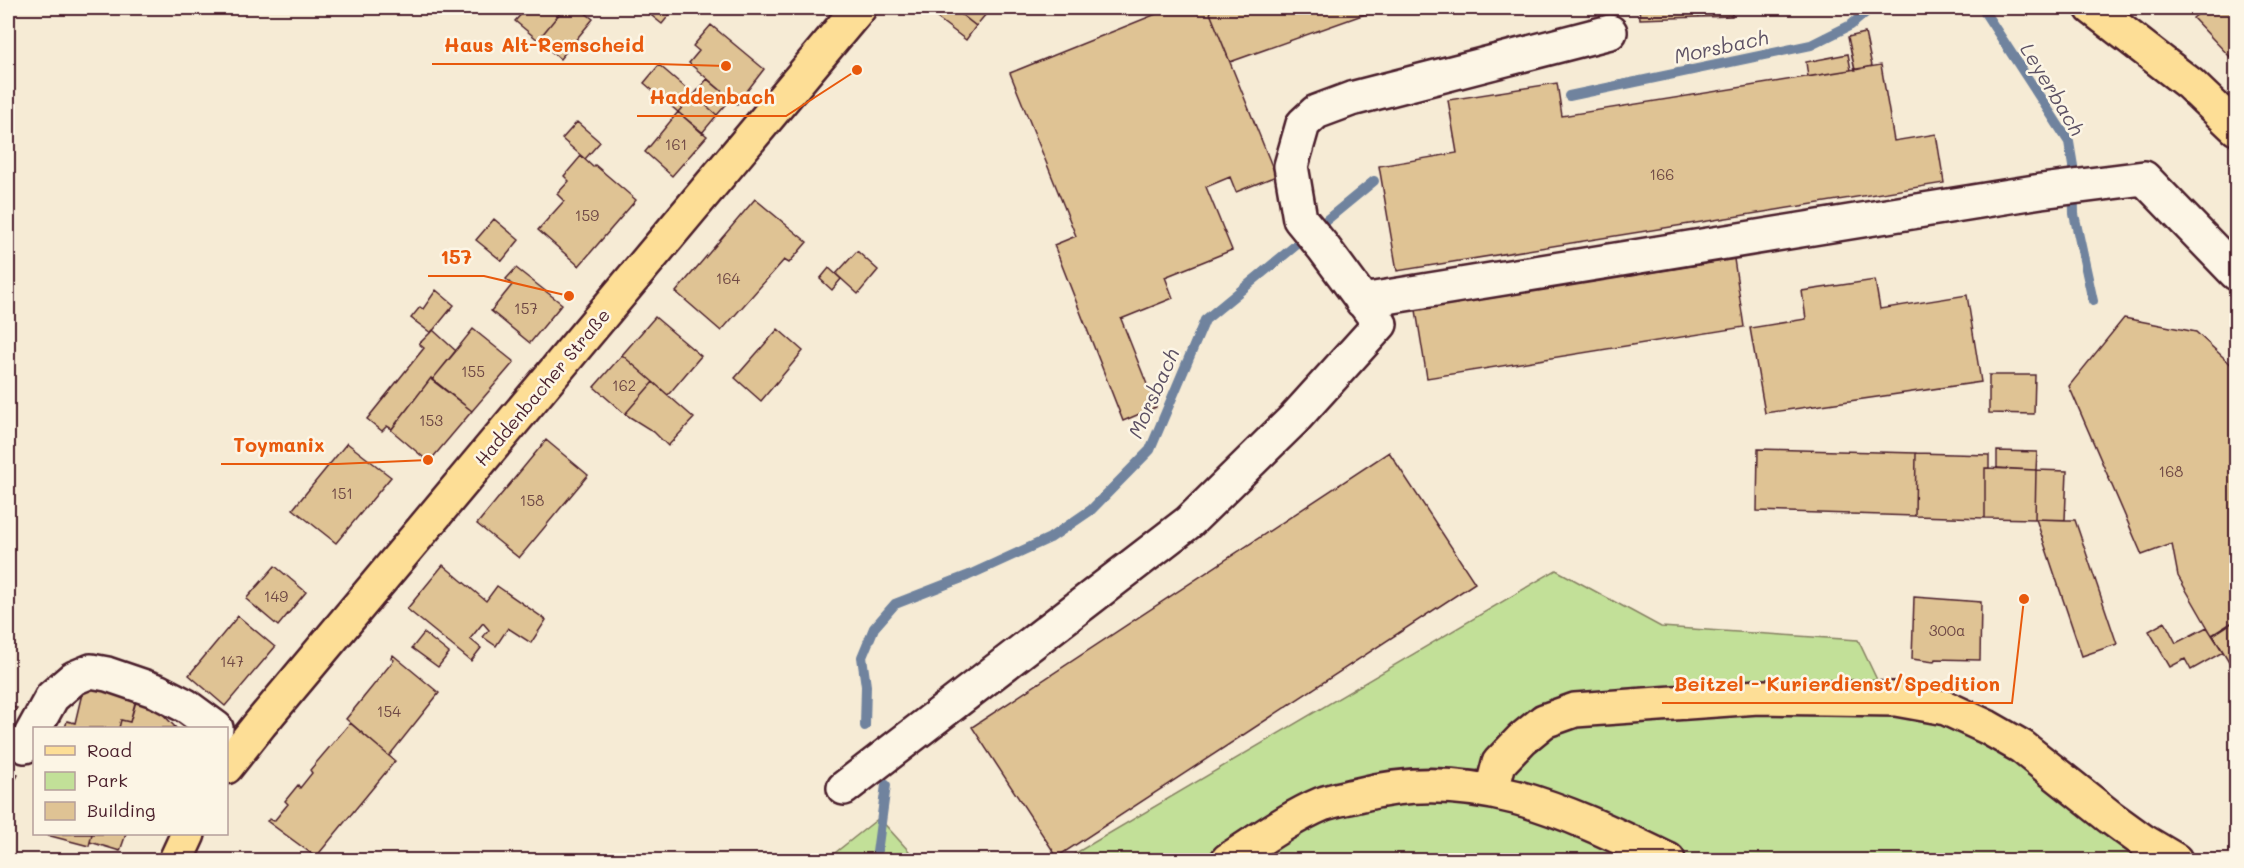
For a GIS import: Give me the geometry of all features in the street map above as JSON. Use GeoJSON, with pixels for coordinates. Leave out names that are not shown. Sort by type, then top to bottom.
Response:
{"type":"FeatureCollection","features":[{"type":"Feature","properties":{"kind":"main road","name":"Haddenbacher Straße"},"geometry":{"type":"LineString","coordinates":[[228,745],[859,8]]}},
{"type":"Feature","properties":{"kind":"main road"},"geometry":{"type":"LineString","coordinates":[[2092,8],[2190,84],[2236,128]]}},
{"type":"Feature","properties":{"kind":"main road"},"geometry":{"type":"LineString","coordinates":[[1492,790],[1499,763],[1522,739],[1544,721],[1575,710],[1758,697],[1896,699],[1946,708],[2014,742],[2134,835],[2175,861]]}},
{"type":"Feature","properties":{"kind":"main road"},"geometry":{"type":"LineString","coordinates":[[1228,861],[1285,824],[1323,804],[1386,788],[1434,784],[1492,790],[1584,820],[1668,861]]}},
{"type":"Feature","properties":{"kind":"main road"},"geometry":{"type":"LineString","coordinates":[[176,861],[188,835]]}},
{"type":"Feature","properties":{"kind":"lane"},"geometry":{"type":"LineString","coordinates":[[844,788],[1190,522],[1294,418],[1380,324],[1300,219],[1291,166],[1303,124],[1316,112],[1351,99],[1610,32]]}},
{"type":"Feature","properties":{"kind":"lane"},"geometry":{"type":"LineString","coordinates":[[1362,301],[2041,191],[2144,178],[2236,273]]}},
{"type":"Feature","properties":{"kind":"lane"},"geometry":{"type":"LineString","coordinates":[[35,727],[52,697],[74,678],[91,671],[157,691],[186,706],[209,727]]}},
{"type":"Feature","properties":{"kind":"lane"},"geometry":{"type":"LineString","coordinates":[[25,746],[33,731]]}},
{"type":"Feature","properties":{"kind":"green space"},"geometry":{"type":"Polygon","coordinates":[[[1556,570],[1661,627],[1858,640],[1890,707],[1993,740],[2158,860],[1064,860],[1556,570]]]}},
{"type":"Feature","properties":{"kind":"green space"},"geometry":{"type":"Polygon","coordinates":[[[879,818],[917,860],[826,860],[879,818]]]}},
{"type":"Feature","properties":{"kind":"building"},"geometry":{"type":"Polygon","coordinates":[[[527,8],[564,8],[538,40],[515,21],[527,8]]]}},
{"type":"Feature","properties":{"kind":"building"},"geometry":{"type":"Polygon","coordinates":[[[564,8],[579,8],[593,19],[560,59],[538,40],[564,8]]]}},
{"type":"Feature","properties":{"kind":"building"},"geometry":{"type":"Polygon","coordinates":[[[642,8],[675,8],[662,24],[642,8]]]}},
{"type":"Feature","properties":{"kind":"building"},"geometry":{"type":"Polygon","coordinates":[[[924,8],[953,8],[976,26],[966,40],[924,8]]]}},
{"type":"Feature","properties":{"kind":"building"},"geometry":{"type":"Polygon","coordinates":[[[953,8],[991,8],[976,26],[953,8]]]}},
{"type":"Feature","properties":{"kind":"building"},"geometry":{"type":"Polygon","coordinates":[[[1171,8],[1208,8],[1276,176],[1236,192],[1230,177],[1206,187],[1232,250],[1165,277],[1173,298],[1121,319],[1156,407],[1123,421],[1054,245],[1076,236],[1010,73],[1171,8]]]}},
{"type":"Feature","properties":{"kind":"building"},"geometry":{"type":"Polygon","coordinates":[[[1208,8],[1382,8],[1230,62],[1208,8]]]}},
{"type":"Feature","properties":{"kind":"building"},"geometry":{"type":"Polygon","coordinates":[[[1639,8],[1732,8],[1732,16],[1640,19],[1639,8]]]}},
{"type":"Feature","properties":{"kind":"building"},"geometry":{"type":"Polygon","coordinates":[[[2202,8],[2236,8],[2236,50],[2230,57],[2193,18],[2204,9],[2202,8]]]}},
{"type":"Feature","properties":{"kind":"building"},"geometry":{"type":"Polygon","coordinates":[[[711,25],[764,69],[737,104],[689,63],[699,51],[693,46],[711,25]]]}},
{"type":"Feature","properties":{"kind":"building"},"geometry":{"type":"Polygon","coordinates":[[[1865,33],[1872,66],[1855,70],[1848,37],[1865,33]]]}},
{"type":"Feature","properties":{"kind":"building"},"geometry":{"type":"Polygon","coordinates":[[[1848,54],[1851,70],[1808,77],[1806,62],[1848,54]]]}},
{"type":"Feature","properties":{"kind":"building"},"geometry":{"type":"Polygon","coordinates":[[[659,65],[694,95],[678,112],[644,83],[659,65]]]}},
{"type":"Feature","properties":{"kind":"building"},"geometry":{"type":"Polygon","coordinates":[[[1881,65],[1894,141],[1936,134],[1944,183],[1397,271],[1379,166],[1457,153],[1448,100],[1557,83],[1562,116],[1881,65]]]}},
{"type":"Feature","properties":{"kind":"building"},"geometry":{"type":"Polygon","coordinates":[[[707,79],[731,99],[717,115],[694,95],[707,79]]]}},
{"type":"Feature","properties":{"kind":"building"},"geometry":{"type":"Polygon","coordinates":[[[694,95],[717,115],[702,133],[678,112],[694,95]]]}},
{"type":"Feature","properties":{"kind":"building"},"geometry":{"type":"Polygon","coordinates":[[[678,112],[707,136],[672,176],[645,152],[678,112]]]}},
{"type":"Feature","properties":{"kind":"building"},"geometry":{"type":"Polygon","coordinates":[[[577,122],[600,142],[585,159],[562,139],[577,122]]]}},
{"type":"Feature","properties":{"kind":"building"},"geometry":{"type":"Polygon","coordinates":[[[581,156],[636,200],[579,266],[538,230],[564,201],[557,194],[569,181],[564,176],[581,156]]]}},
{"type":"Feature","properties":{"kind":"building"},"geometry":{"type":"Polygon","coordinates":[[[755,199],[807,242],[789,263],[784,260],[721,331],[676,292],[755,199]]]}},
{"type":"Feature","properties":{"kind":"building"},"geometry":{"type":"Polygon","coordinates":[[[494,219],[519,240],[502,261],[476,240],[494,219]]]}},
{"type":"Feature","properties":{"kind":"building"},"geometry":{"type":"Polygon","coordinates":[[[857,251],[878,270],[858,294],[836,274],[857,251]]]}},
{"type":"Feature","properties":{"kind":"building"},"geometry":{"type":"Polygon","coordinates":[[[1734,259],[1744,327],[1427,378],[1416,310],[1734,259]]]}},
{"type":"Feature","properties":{"kind":"building"},"geometry":{"type":"Polygon","coordinates":[[[516,268],[562,304],[530,343],[491,311],[512,285],[506,279],[516,268]]]}},
{"type":"Feature","properties":{"kind":"building"},"geometry":{"type":"Polygon","coordinates":[[[829,268],[841,279],[832,290],[820,279],[829,268]]]}},
{"type":"Feature","properties":{"kind":"building"},"geometry":{"type":"Polygon","coordinates":[[[1875,280],[1880,309],[1967,295],[1981,382],[1765,413],[1750,328],[1806,319],[1802,291],[1875,280]]]}},
{"type":"Feature","properties":{"kind":"building"},"geometry":{"type":"Polygon","coordinates":[[[436,290],[454,305],[431,333],[411,318],[420,307],[423,309],[436,290]]]}},
{"type":"Feature","properties":{"kind":"building"},"geometry":{"type":"Polygon","coordinates":[[[655,317],[701,356],[668,395],[622,355],[655,317]]]}},
{"type":"Feature","properties":{"kind":"building"},"geometry":{"type":"Polygon","coordinates":[[[2124,318],[2196,332],[2236,369],[2236,620],[2212,635],[2178,576],[2172,544],[2142,555],[2069,386],[2124,318]]]}},
{"type":"Feature","properties":{"kind":"building"},"geometry":{"type":"Polygon","coordinates":[[[473,329],[514,362],[472,411],[432,380],[473,329]]]}},
{"type":"Feature","properties":{"kind":"building"},"geometry":{"type":"Polygon","coordinates":[[[778,329],[803,351],[761,401],[735,378],[778,329]]]}},
{"type":"Feature","properties":{"kind":"building"},"geometry":{"type":"Polygon","coordinates":[[[433,330],[456,351],[432,380],[431,378],[392,429],[387,426],[382,431],[367,419],[424,348],[419,344],[433,330]]]}},
{"type":"Feature","properties":{"kind":"building"},"geometry":{"type":"Polygon","coordinates":[[[622,355],[653,382],[625,414],[594,387],[622,355]]]}},
{"type":"Feature","properties":{"kind":"building"},"geometry":{"type":"Polygon","coordinates":[[[1989,375],[2035,375],[2034,414],[1989,413],[1989,375]]]}},
{"type":"Feature","properties":{"kind":"building"},"geometry":{"type":"Polygon","coordinates":[[[431,378],[472,411],[429,462],[391,430],[431,378]]]}},
{"type":"Feature","properties":{"kind":"building"},"geometry":{"type":"Polygon","coordinates":[[[653,382],[694,418],[668,446],[654,432],[625,414],[653,382]]]}},
{"type":"Feature","properties":{"kind":"building"},"geometry":{"type":"Polygon","coordinates":[[[546,440],[588,475],[519,558],[477,524],[546,440]]]}},
{"type":"Feature","properties":{"kind":"building"},"geometry":{"type":"Polygon","coordinates":[[[347,443],[391,477],[336,543],[293,509],[347,443]]]}},
{"type":"Feature","properties":{"kind":"building"},"geometry":{"type":"Polygon","coordinates":[[[1758,449],[1916,453],[1915,516],[1757,511],[1758,449]]]}},
{"type":"Feature","properties":{"kind":"building"},"geometry":{"type":"Polygon","coordinates":[[[1997,451],[2037,452],[2036,470],[1997,468],[1997,451]]]}},
{"type":"Feature","properties":{"kind":"building"},"geometry":{"type":"Polygon","coordinates":[[[1389,452],[1475,583],[1057,857],[972,727],[1389,452]]]}},
{"type":"Feature","properties":{"kind":"building"},"geometry":{"type":"Polygon","coordinates":[[[1916,453],[1989,455],[1989,468],[1985,468],[1985,518],[1915,516],[1916,453]]]}},
{"type":"Feature","properties":{"kind":"building"},"geometry":{"type":"Polygon","coordinates":[[[1985,468],[2036,470],[2035,519],[1985,518],[1985,468]]]}},
{"type":"Feature","properties":{"kind":"building"},"geometry":{"type":"Polygon","coordinates":[[[2036,470],[2067,471],[2065,520],[2035,519],[2036,470]]]}},
{"type":"Feature","properties":{"kind":"building"},"geometry":{"type":"Polygon","coordinates":[[[2036,519],[2075,520],[2117,644],[2082,656],[2036,519]]]}},
{"type":"Feature","properties":{"kind":"building"},"geometry":{"type":"Polygon","coordinates":[[[443,565],[486,601],[497,586],[546,620],[531,643],[508,628],[496,646],[483,637],[489,630],[483,623],[470,639],[481,648],[471,661],[407,609],[443,565]]]}},
{"type":"Feature","properties":{"kind":"building"},"geometry":{"type":"Polygon","coordinates":[[[275,566],[306,592],[278,626],[246,599],[275,566]]]}},
{"type":"Feature","properties":{"kind":"building"},"geometry":{"type":"Polygon","coordinates":[[[1914,597],[1981,602],[1980,660],[1935,659],[1934,662],[1912,659],[1914,597]]]}},
{"type":"Feature","properties":{"kind":"building"},"geometry":{"type":"Polygon","coordinates":[[[238,616],[275,647],[225,706],[189,675],[238,616]]]}},
{"type":"Feature","properties":{"kind":"building"},"geometry":{"type":"Polygon","coordinates":[[[2236,620],[2236,673],[2213,635],[2236,620]]]}},
{"type":"Feature","properties":{"kind":"building"},"geometry":{"type":"Polygon","coordinates":[[[2165,622],[2176,643],[2207,627],[2223,652],[2191,670],[2185,659],[2170,667],[2149,631],[2165,622]]]}},
{"type":"Feature","properties":{"kind":"building"},"geometry":{"type":"Polygon","coordinates":[[[424,633],[449,653],[438,667],[412,648],[424,633]]]}},
{"type":"Feature","properties":{"kind":"building"},"geometry":{"type":"Polygon","coordinates":[[[393,655],[439,693],[389,756],[346,719],[394,660],[391,658],[393,655]]]}},
{"type":"Feature","properties":{"kind":"building"},"geometry":{"type":"Polygon","coordinates":[[[84,685],[136,699],[130,722],[121,720],[119,727],[65,727],[67,721],[75,723],[84,685]]]}},
{"type":"Feature","properties":{"kind":"building"},"geometry":{"type":"Polygon","coordinates":[[[137,698],[155,706],[175,727],[119,727],[121,720],[130,722],[137,698]]]}},
{"type":"Feature","properties":{"kind":"building"},"geometry":{"type":"Polygon","coordinates":[[[8,706],[17,708],[8,724],[8,706]]]}},
{"type":"Feature","properties":{"kind":"building"},"geometry":{"type":"Polygon","coordinates":[[[350,723],[395,761],[316,857],[267,821],[270,819],[274,821],[288,804],[285,801],[298,785],[300,788],[312,773],[310,770],[350,723]]]}},
{"type":"Feature","properties":{"kind":"building"},"geometry":{"type":"Polygon","coordinates":[[[8,768],[18,775],[8,792],[8,768]]]}},
{"type":"Feature","properties":{"kind":"building"},"geometry":{"type":"Polygon","coordinates":[[[47,835],[92,835],[89,846],[47,835]]]}},
{"type":"Feature","properties":{"kind":"building"},"geometry":{"type":"Polygon","coordinates":[[[92,835],[126,835],[120,851],[90,842],[92,835]]]}},
{"type":"Feature","properties":{"kind":"waterway","name":"Morsbach"},"geometry":{"type":"LineString","coordinates":[[1569,96],[1811,45],[1851,25],[1871,8]]}},
{"type":"Feature","properties":{"kind":"waterway","name":"Leyerbach"},"geometry":{"type":"LineString","coordinates":[[1982,8],[2069,142],[2073,166],[2074,214],[2093,301]]}},
{"type":"Feature","properties":{"kind":"waterway","name":"Morsbach"},"geometry":{"type":"LineString","coordinates":[[865,726],[866,686],[862,657],[874,628],[895,604],[967,576],[1050,538],[1091,510],[1150,450],[1205,320],[1374,181]]}},
{"type":"Feature","properties":{"kind":"waterway","name":"Morsbach"},"geometry":{"type":"LineString","coordinates":[[876,860],[886,785]]}},
{"type":"Feature","properties":{"kind":"place","name":"Haus Alt-Remscheid"},"geometry":{"type":"Point","coordinates":[726,66]}},
{"type":"Feature","properties":{"kind":"place","name":"Haddenbach"},"geometry":{"type":"Point","coordinates":[857,70]}},
{"type":"Feature","properties":{"kind":"place","name":"157"},"geometry":{"type":"Point","coordinates":[569,296]}},
{"type":"Feature","properties":{"kind":"place","name":"Toymanix"},"geometry":{"type":"Point","coordinates":[428,460]}},
{"type":"Feature","properties":{"kind":"place","name":"Beitzel - Kurierdienst/Spedition"},"geometry":{"type":"Point","coordinates":[2024,599]}}]}
